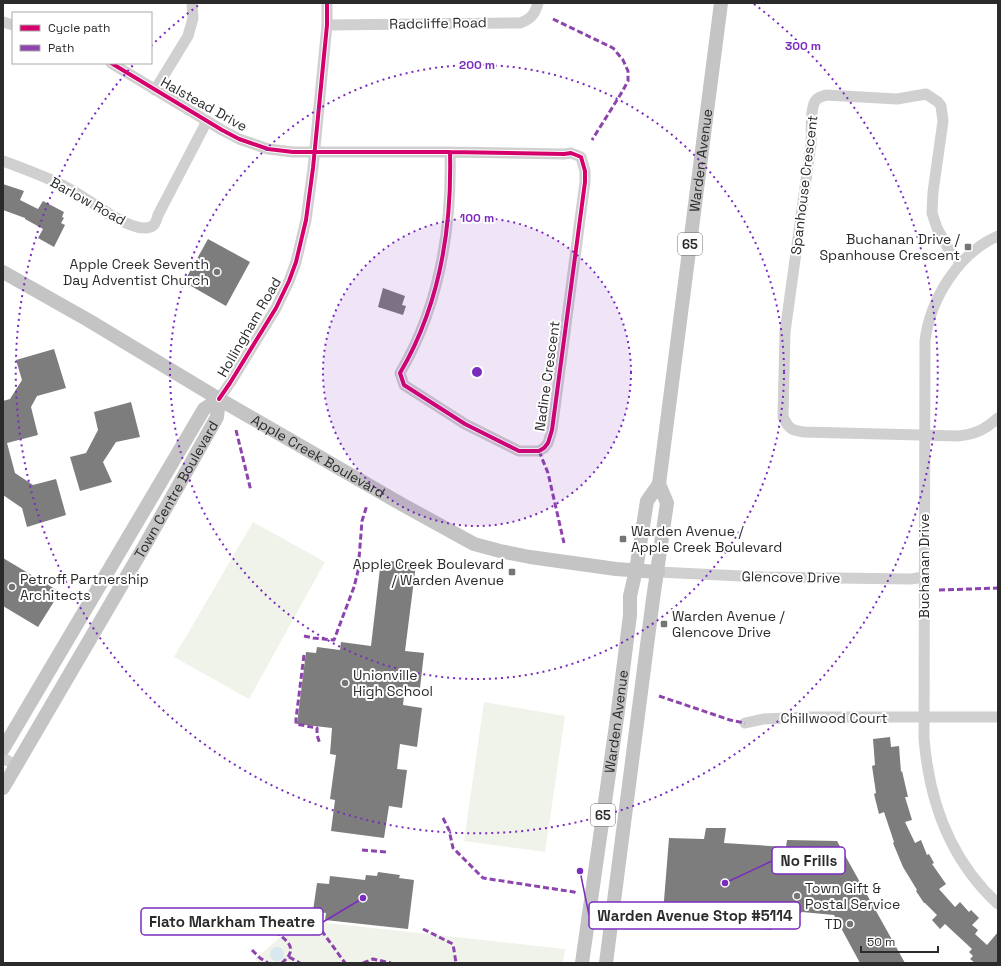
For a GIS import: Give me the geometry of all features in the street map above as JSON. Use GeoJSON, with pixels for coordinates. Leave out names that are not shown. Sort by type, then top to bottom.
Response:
{"type":"FeatureCollection","features":[{"type":"Feature","properties":{"kind":"main road","name":"Warden Avenue"},"geometry":{"type":"LineString","coordinates":[[582,963],[617,718],[630,615],[630,596],[636,570],[647,501],[659,484],[721,3]]}},
{"type":"Feature","properties":{"kind":"main road","name":"Apple Creek Boulevard"},"geometry":{"type":"LineString","coordinates":[[3,272],[97,325],[219,400],[474,544],[500,552],[530,557],[616,569],[658,572]]}},
{"type":"Feature","properties":{"kind":"main road","name":"Town Centre Boulevard"},"geometry":{"type":"LineString","coordinates":[[3,749],[204,409],[219,400]]}},
{"type":"Feature","properties":{"kind":"main road","name":"Town Centre Boulevard"},"geometry":{"type":"LineString","coordinates":[[3,788],[145,545],[217,417],[219,400]]}},
{"type":"Feature","properties":{"kind":"main road","name":"Warden Avenue"},"geometry":{"type":"LineString","coordinates":[[606,963],[653,599],[667,503],[659,484]]}},
{"type":"Feature","properties":{"kind":"street"},"geometry":{"type":"LineString","coordinates":[[155,90],[188,36],[193,18],[192,3]]}},
{"type":"Feature","properties":{"kind":"street","name":"Hollingham Road"},"geometry":{"type":"LineString","coordinates":[[219,400],[264,328],[289,281],[296,262],[306,220],[315,151],[328,3]]}},
{"type":"Feature","properties":{"kind":"street","name":"Radcliffe Road"},"geometry":{"type":"LineString","coordinates":[[327,25],[520,23],[534,14],[538,3]]}},
{"type":"Feature","properties":{"kind":"street","name":"Halstead Drive"},"geometry":{"type":"LineString","coordinates":[[113,64],[239,139],[268,148],[293,152],[315,151]]}},
{"type":"Feature","properties":{"kind":"street","name":"Spanhouse Crescent"},"geometry":{"type":"LineString","coordinates":[[925,436],[804,432],[793,430],[787,425],[783,417],[785,332],[811,144],[812,113],[817,99],[826,96],[897,99],[926,94],[938,102],[941,106],[943,121],[933,192],[932,213],[937,228],[948,248],[960,262]]}},
{"type":"Feature","properties":{"kind":"street","name":"Barlow Road"},"geometry":{"type":"LineString","coordinates":[[3,161],[70,189],[125,223],[138,227],[151,227],[155,224],[158,215],[207,121]]}},
{"type":"Feature","properties":{"kind":"street","name":"Nadine Crescent"},"geometry":{"type":"LineString","coordinates":[[315,151],[450,152],[564,154],[571,153],[581,156],[584,162],[585,182],[552,430],[544,448],[539,451],[519,451],[465,424],[404,385],[401,379],[400,373],[427,313],[443,258],[448,224],[448,200],[451,175],[450,152]]}},
{"type":"Feature","properties":{"kind":"street","name":"Buchanan Drive"},"geometry":{"type":"LineString","coordinates":[[998,236],[989,240],[960,262],[936,300],[927,326],[925,341],[924,577],[924,738],[926,761],[931,787],[940,818],[959,856],[976,880],[998,904]]}},
{"type":"Feature","properties":{"kind":"street"},"geometry":{"type":"LineString","coordinates":[[925,436],[958,436],[972,434],[986,429],[998,418]]}},
{"type":"Feature","properties":{"kind":"street","name":"Glencove Drive"},"geometry":{"type":"LineString","coordinates":[[658,572],[762,577],[911,579],[924,577]]}},
{"type":"Feature","properties":{"kind":"street","name":"Chillwood Court"},"geometry":{"type":"LineString","coordinates":[[745,723],[763,719],[809,717],[998,717]]}},
{"type":"Feature","properties":{"kind":"street"},"geometry":{"type":"LineString","coordinates":[[3,758],[16,766]]}},
{"type":"Feature","properties":{"kind":"shaded area"},"geometry":{"type":"Polygon","coordinates":[[[253,522],[325,562],[249,699],[174,657],[253,522]]]}},
{"type":"Feature","properties":{"kind":"shaded area"},"geometry":{"type":"Polygon","coordinates":[[[484,702],[565,716],[545,852],[464,841],[484,702]]]}},
{"type":"Feature","properties":{"kind":"shaded area"},"geometry":{"type":"Polygon","coordinates":[[[300,920],[565,949],[563,963],[259,963],[255,959],[300,920]]]}},
{"type":"Feature","properties":{"kind":"shaded area"},"geometry":{"type":"Polygon","coordinates":[[[274,947],[280,947],[284,951],[284,957],[280,961],[274,961],[270,957],[270,951],[274,947]]]}},
{"type":"Feature","properties":{"kind":"building"},"geometry":{"type":"Polygon","coordinates":[[[3,184],[24,191],[20,200],[38,209],[43,201],[64,212],[62,217],[64,218],[61,223],[65,225],[54,247],[38,238],[43,229],[25,218],[3,210],[3,184]]]}},
{"type":"Feature","properties":{"kind":"building","name":"Apple Creek Seventh Day Adventist Church"},"geometry":{"type":"Polygon","coordinates":[[[208,239],[250,262],[226,306],[184,282],[208,239]]]}},
{"type":"Feature","properties":{"kind":"building"},"geometry":{"type":"Polygon","coordinates":[[[383,288],[405,296],[402,305],[406,306],[403,315],[378,307],[383,288]]]}},
{"type":"Feature","properties":{"kind":"building"},"geometry":{"type":"Polygon","coordinates":[[[54,349],[66,388],[37,396],[31,407],[38,435],[7,443],[15,473],[33,485],[56,479],[66,515],[27,527],[22,508],[3,495],[3,401],[10,399],[22,380],[16,360],[54,349]]]}},
{"type":"Feature","properties":{"kind":"building"},"geometry":{"type":"Polygon","coordinates":[[[131,402],[140,437],[116,442],[103,462],[112,482],[80,491],[70,457],[86,453],[98,430],[94,412],[131,402]]]}},
{"type":"Feature","properties":{"kind":"building"},"geometry":{"type":"Polygon","coordinates":[[[3,558],[60,592],[38,627],[3,606],[3,558]]]}},
{"type":"Feature","properties":{"kind":"building"},"geometry":{"type":"Polygon","coordinates":[[[381,560],[416,564],[405,651],[424,653],[420,688],[405,686],[403,705],[422,708],[417,747],[400,744],[397,769],[407,770],[402,808],[389,806],[384,838],[331,831],[335,800],[330,799],[336,755],[330,754],[332,728],[297,724],[306,652],[316,653],[317,647],[340,650],[341,642],[371,646],[381,560]]]}},
{"type":"Feature","properties":{"kind":"building"},"geometry":{"type":"Polygon","coordinates":[[[890,737],[891,747],[899,746],[901,772],[902,771],[908,797],[905,797],[912,820],[905,822],[915,843],[921,840],[927,855],[929,854],[934,863],[932,864],[946,884],[939,889],[955,907],[960,902],[969,912],[971,910],[979,918],[972,925],[978,930],[975,934],[987,945],[998,932],[998,963],[975,963],[970,959],[973,956],[969,952],[972,949],[945,924],[940,929],[932,920],[937,915],[924,903],[903,867],[893,843],[894,842],[884,812],[879,814],[874,794],[876,793],[872,766],[875,765],[873,739],[890,737]]]}},
{"type":"Feature","properties":{"kind":"building"},"geometry":{"type":"Polygon","coordinates":[[[706,828],[726,828],[724,843],[786,847],[787,840],[837,841],[905,963],[860,963],[834,915],[802,912],[798,915],[782,914],[774,922],[772,930],[682,923],[683,915],[663,913],[669,838],[704,839],[706,828]]]}},
{"type":"Feature","properties":{"kind":"building"},"geometry":{"type":"Polygon","coordinates":[[[378,872],[400,875],[399,878],[414,880],[408,929],[325,920],[326,913],[313,911],[317,883],[329,884],[330,876],[365,880],[366,875],[377,876],[378,872]]]}},
{"type":"Feature","properties":{"kind":"marked path"},"geometry":{"type":"LineString","coordinates":[[553,19],[613,48],[623,60],[628,71],[628,81],[592,140]]}},
{"type":"Feature","properties":{"kind":"marked path"},"geometry":{"type":"LineString","coordinates":[[236,430],[251,491]]}},
{"type":"Feature","properties":{"kind":"marked path"},"geometry":{"type":"LineString","coordinates":[[539,451],[548,473],[564,543]]}},
{"type":"Feature","properties":{"kind":"marked path"},"geometry":{"type":"LineString","coordinates":[[304,636],[334,640],[354,587],[358,571],[362,521],[367,505]]}},
{"type":"Feature","properties":{"kind":"marked path"},"geometry":{"type":"LineString","coordinates":[[939,590],[998,588]]}},
{"type":"Feature","properties":{"kind":"marked path"},"geometry":{"type":"LineString","coordinates":[[304,655],[296,724],[317,728],[317,735],[320,744]]}},
{"type":"Feature","properties":{"kind":"marked path"},"geometry":{"type":"LineString","coordinates":[[659,696],[730,720],[745,723]]}},
{"type":"Feature","properties":{"kind":"marked path"},"geometry":{"type":"LineString","coordinates":[[443,818],[449,830],[453,848],[483,878],[574,892],[578,894]]}},
{"type":"Feature","properties":{"kind":"marked path"},"geometry":{"type":"LineString","coordinates":[[362,850],[386,852]]}},
{"type":"Feature","properties":{"kind":"marked path"},"geometry":{"type":"LineString","coordinates":[[304,910],[319,927],[345,963]]}},
{"type":"Feature","properties":{"kind":"marked path"},"geometry":{"type":"LineString","coordinates":[[423,929],[453,944],[456,963]]}},
{"type":"Feature","properties":{"kind":"marked path"},"geometry":{"type":"LineString","coordinates":[[275,931],[287,942],[291,949],[287,958],[282,963]]}},
{"type":"Feature","properties":{"kind":"marked path"},"geometry":{"type":"LineString","coordinates":[[252,950],[268,963]]}},
{"type":"Feature","properties":{"kind":"marked path"},"geometry":{"type":"LineString","coordinates":[[289,957],[300,963]]}},
{"type":"Feature","properties":{"kind":"marked path"},"geometry":{"type":"LineString","coordinates":[[363,963],[373,959],[391,963]]}},
{"type":"Feature","properties":{"kind":"cycle path"},"geometry":{"type":"LineString","coordinates":[[219,399],[276,308],[296,262],[306,220],[313,168],[327,25],[327,3]]}},
{"type":"Feature","properties":{"kind":"cycle path"},"geometry":{"type":"LineString","coordinates":[[113,64],[222,130],[239,139],[268,149],[293,152],[450,152]]}},
{"type":"Feature","properties":{"kind":"cycle path"},"geometry":{"type":"LineString","coordinates":[[450,152],[571,153],[581,157],[585,171],[585,182],[552,430],[548,443],[539,451],[519,451],[465,424],[404,385],[400,373],[425,321],[440,267],[449,210],[450,152]]}},
{"type":"Feature","properties":{"kind":"place","name":"Buchanan Drive / Spanhouse Crescent"},"geometry":{"type":"Point","coordinates":[968,247]}},
{"type":"Feature","properties":{"kind":"place","name":"Apple Creek Seventh Day Adventist Church"},"geometry":{"type":"Point","coordinates":[217,272]}},
{"type":"Feature","properties":{"kind":"place","name":"Warden Avenue / Apple Creek Boulevard"},"geometry":{"type":"Point","coordinates":[623,539]}},
{"type":"Feature","properties":{"kind":"place","name":"Apple Creek Boulevard / Warden Avenue"},"geometry":{"type":"Point","coordinates":[512,572]}},
{"type":"Feature","properties":{"kind":"place","name":"Petroff Partnership Architects"},"geometry":{"type":"Point","coordinates":[12,587]}},
{"type":"Feature","properties":{"kind":"place","name":"Warden Avenue / Glencove Drive"},"geometry":{"type":"Point","coordinates":[664,624]}},
{"type":"Feature","properties":{"kind":"place","name":"Unionville High School"},"geometry":{"type":"Point","coordinates":[345,683]}},
{"type":"Feature","properties":{"kind":"place","name":"Warden Avenue Stop #5114"},"geometry":{"type":"Point","coordinates":[580,871]}},
{"type":"Feature","properties":{"kind":"place","name":"No Frills"},"geometry":{"type":"Point","coordinates":[725,883]}},
{"type":"Feature","properties":{"kind":"place","name":"Town Gift & Postal Service"},"geometry":{"type":"Point","coordinates":[797,896]}},
{"type":"Feature","properties":{"kind":"place","name":"Flato Markham Theatre"},"geometry":{"type":"Point","coordinates":[363,898]}},
{"type":"Feature","properties":{"kind":"place","name":"TD"},"geometry":{"type":"Point","coordinates":[850,924]}}]}
